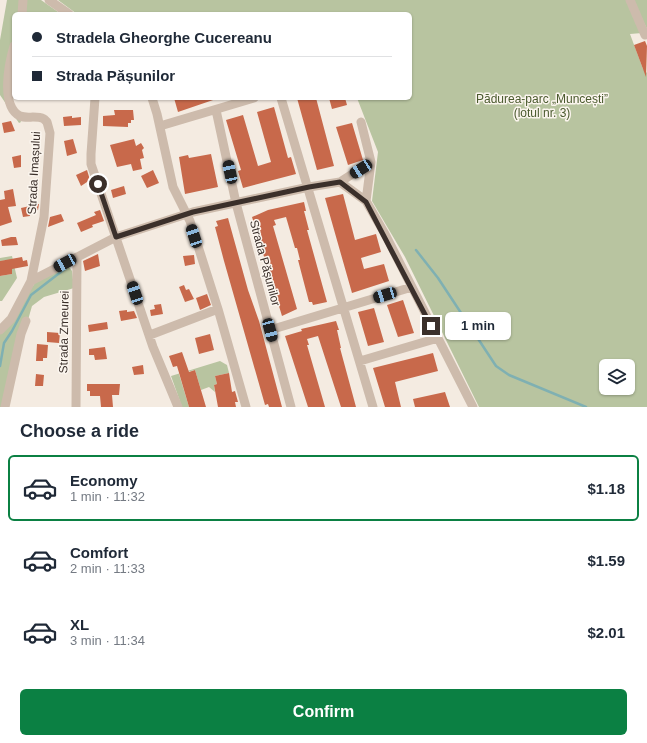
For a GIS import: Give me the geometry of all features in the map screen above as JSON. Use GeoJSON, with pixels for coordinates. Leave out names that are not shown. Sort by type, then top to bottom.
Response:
{"type":"FeatureCollection","features":[{"type":"Feature","properties":{"kind":"street"},"geometry":{"type":"LineString","coordinates":[[22,12],[23,0]]}},
{"type":"Feature","properties":{"kind":"street"},"geometry":{"type":"LineString","coordinates":[[49,0],[66,12]]}},
{"type":"Feature","properties":{"kind":"street"},"geometry":{"type":"LineString","coordinates":[[630,0],[645,35]]}},
{"type":"Feature","properties":{"kind":"street","name":"Strada Imașului"},"geometry":{"type":"LineString","coordinates":[[12,55],[7,77],[7,89],[12,108],[16,114],[22,117],[44,118],[47,122],[50,133],[44,217],[31,281]]}},
{"type":"Feature","properties":{"kind":"street"},"geometry":{"type":"LineString","coordinates":[[95,100],[91,154],[92,164],[160,367],[171,386],[178,407]]}},
{"type":"Feature","properties":{"kind":"street"},"geometry":{"type":"LineString","coordinates":[[153,100],[160,126],[173,187],[186,214],[218,309],[246,407]]}},
{"type":"Feature","properties":{"kind":"street"},"geometry":{"type":"LineString","coordinates":[[160,126],[248,100]]}},
{"type":"Feature","properties":{"kind":"street"},"geometry":{"type":"LineString","coordinates":[[282,100],[309,187],[373,407]]}},
{"type":"Feature","properties":{"kind":"street","name":"Strada Pășunilor"},"geometry":{"type":"LineString","coordinates":[[216,110],[236,203],[291,407]]}},
{"type":"Feature","properties":{"kind":"street"},"geometry":{"type":"LineString","coordinates":[[361,122],[371,162],[366,202]]}},
{"type":"Feature","properties":{"kind":"street"},"geometry":{"type":"LineString","coordinates":[[0,330],[11,319],[31,281],[116,237],[186,214],[309,187],[340,182],[371,162]]}},
{"type":"Feature","properties":{"kind":"street"},"geometry":{"type":"LineString","coordinates":[[340,182],[366,202],[412,287],[473,407]]}},
{"type":"Feature","properties":{"kind":"street","name":"Strada Zmeurei"},"geometry":{"type":"LineString","coordinates":[[76,407],[77,257]]}},
{"type":"Feature","properties":{"kind":"street"},"geometry":{"type":"LineString","coordinates":[[270,330],[412,287]]}},
{"type":"Feature","properties":{"kind":"street"},"geometry":{"type":"LineString","coordinates":[[150,335],[218,309]]}},
{"type":"Feature","properties":{"kind":"street"},"geometry":{"type":"LineString","coordinates":[[5,407],[21,334],[26,321]]}},
{"type":"Feature","properties":{"kind":"street"},"geometry":{"type":"LineString","coordinates":[[360,361],[438,338]]}},
{"type":"Feature","properties":{"kind":"green space"},"geometry":{"type":"Polygon","coordinates":[[[7,0],[20,0],[20,12],[12,12],[12,46],[6,66],[5,79],[21,122],[19,123],[0,95],[0,40],[7,0]]]}},
{"type":"Feature","properties":{"kind":"green space"},"geometry":{"type":"Polygon","coordinates":[[[26,0],[41,0],[58,12],[25,12],[26,0]]]}},
{"type":"Feature","properties":{"kind":"green space","name":"Pădurea-parc „Muncești” (lotul nr. 3)"},"geometry":{"type":"Polygon","coordinates":[[[58,0],[626,0],[642,33],[630,34],[643,69],[647,73],[647,407],[479,407],[405,257],[372,201],[378,152],[358,100],[412,100],[412,12],[74,12],[58,0]]]}},
{"type":"Feature","properties":{"kind":"green space"},"geometry":{"type":"Polygon","coordinates":[[[633,0],[647,0],[647,29],[633,0]]]}},
{"type":"Feature","properties":{"kind":"green space"},"geometry":{"type":"Polygon","coordinates":[[[12,256],[17,278],[2,301],[0,301],[0,276],[12,274],[10,260],[0,261],[0,258],[12,256]]]}},
{"type":"Feature","properties":{"kind":"green space"},"geometry":{"type":"Polygon","coordinates":[[[64,266],[69,267],[72,271],[74,288],[44,297],[32,306],[3,407],[0,407],[0,333],[35,283],[64,266]]]}},
{"type":"Feature","properties":{"kind":"green space"},"geometry":{"type":"Polygon","coordinates":[[[220,361],[227,365],[229,373],[215,376],[217,384],[214,385],[215,392],[209,387],[201,390],[195,370],[179,374],[189,407],[182,407],[171,376],[220,361]]]}},
{"type":"Feature","properties":{"kind":"building"},"geometry":{"type":"Polygon","coordinates":[[[645,41],[647,46],[646,77],[634,45],[645,41]]]}},
{"type":"Feature","properties":{"kind":"building"},"geometry":{"type":"Polygon","coordinates":[[[175,100],[213,100],[178,112],[175,100]]]}},
{"type":"Feature","properties":{"kind":"building"},"geometry":{"type":"Polygon","coordinates":[[[298,100],[317,100],[334,166],[317,170],[298,100]]]}},
{"type":"Feature","properties":{"kind":"building"},"geometry":{"type":"Polygon","coordinates":[[[330,100],[346,100],[347,105],[332,109],[330,100]]]}},
{"type":"Feature","properties":{"kind":"building"},"geometry":{"type":"Polygon","coordinates":[[[274,107],[288,158],[291,157],[296,174],[243,188],[238,171],[241,170],[226,120],[243,115],[258,166],[271,162],[257,112],[274,107]]]}},
{"type":"Feature","properties":{"kind":"building"},"geometry":{"type":"Polygon","coordinates":[[[114,110],[133,110],[134,120],[131,120],[131,123],[128,123],[128,127],[103,126],[103,116],[115,115],[114,110]]]}},
{"type":"Feature","properties":{"kind":"building"},"geometry":{"type":"Polygon","coordinates":[[[72,116],[72,118],[81,117],[81,125],[64,126],[63,117],[72,116]]]}},
{"type":"Feature","properties":{"kind":"building"},"geometry":{"type":"Polygon","coordinates":[[[11,121],[15,131],[4,133],[2,123],[11,121]]]}},
{"type":"Feature","properties":{"kind":"building"},"geometry":{"type":"Polygon","coordinates":[[[352,123],[363,160],[348,165],[336,127],[352,123]]]}},
{"type":"Feature","properties":{"kind":"building"},"geometry":{"type":"Polygon","coordinates":[[[73,139],[77,153],[67,156],[64,141],[73,139]]]}},
{"type":"Feature","properties":{"kind":"building"},"geometry":{"type":"Polygon","coordinates":[[[134,139],[136,146],[141,143],[144,148],[142,150],[144,158],[140,159],[142,169],[133,171],[131,164],[117,167],[110,145],[134,139]]]}},
{"type":"Feature","properties":{"kind":"building"},"geometry":{"type":"Polygon","coordinates":[[[211,154],[218,187],[185,194],[179,157],[188,155],[189,158],[211,154]]]}},
{"type":"Feature","properties":{"kind":"building"},"geometry":{"type":"Polygon","coordinates":[[[21,155],[21,167],[14,168],[12,157],[21,155]]]}},
{"type":"Feature","properties":{"kind":"building"},"geometry":{"type":"Polygon","coordinates":[[[87,170],[90,180],[81,186],[76,175],[87,170]]]}},
{"type":"Feature","properties":{"kind":"building"},"geometry":{"type":"Polygon","coordinates":[[[153,170],[159,183],[147,188],[141,176],[153,170]]]}},
{"type":"Feature","properties":{"kind":"building"},"geometry":{"type":"Polygon","coordinates":[[[124,186],[126,194],[113,198],[111,190],[124,186]]]}},
{"type":"Feature","properties":{"kind":"building"},"geometry":{"type":"Polygon","coordinates":[[[13,189],[16,206],[8,207],[12,222],[0,226],[0,200],[5,199],[4,191],[13,189]]]}},
{"type":"Feature","properties":{"kind":"building"},"geometry":{"type":"Polygon","coordinates":[[[343,194],[355,240],[376,234],[381,252],[361,258],[364,269],[384,264],[389,281],[352,293],[325,198],[343,194]]]}},
{"type":"Feature","properties":{"kind":"building"},"geometry":{"type":"Polygon","coordinates":[[[304,202],[306,211],[304,211],[309,230],[307,230],[327,302],[313,305],[312,302],[309,302],[298,260],[300,260],[297,248],[295,248],[286,217],[274,220],[276,225],[273,226],[297,309],[282,316],[252,217],[268,210],[304,202]]]}},
{"type":"Feature","properties":{"kind":"building"},"geometry":{"type":"Polygon","coordinates":[[[39,204],[38,210],[29,212],[30,216],[23,217],[21,208],[39,204]]]}},
{"type":"Feature","properties":{"kind":"building"},"geometry":{"type":"Polygon","coordinates":[[[100,210],[104,221],[92,225],[93,227],[81,232],[77,223],[96,215],[94,212],[100,210]]]}},
{"type":"Feature","properties":{"kind":"building"},"geometry":{"type":"Polygon","coordinates":[[[61,214],[64,221],[48,227],[50,217],[61,214]]]}},
{"type":"Feature","properties":{"kind":"building"},"geometry":{"type":"Polygon","coordinates":[[[228,218],[248,290],[259,321],[282,407],[269,407],[268,404],[265,405],[215,227],[218,226],[216,221],[228,218]]]}},
{"type":"Feature","properties":{"kind":"building"},"geometry":{"type":"Polygon","coordinates":[[[16,237],[18,245],[2,246],[1,240],[16,237]]]}},
{"type":"Feature","properties":{"kind":"building"},"geometry":{"type":"Polygon","coordinates":[[[98,254],[100,266],[85,271],[83,261],[98,254]]]}},
{"type":"Feature","properties":{"kind":"building"},"geometry":{"type":"Polygon","coordinates":[[[194,255],[195,264],[185,266],[183,256],[194,255]]]}},
{"type":"Feature","properties":{"kind":"building"},"geometry":{"type":"Polygon","coordinates":[[[22,257],[23,261],[27,260],[28,266],[12,269],[12,274],[0,276],[0,261],[22,257]]]}},
{"type":"Feature","properties":{"kind":"building"},"geometry":{"type":"Polygon","coordinates":[[[184,285],[186,290],[189,289],[194,299],[185,302],[179,287],[184,285]]]}},
{"type":"Feature","properties":{"kind":"building"},"geometry":{"type":"Polygon","coordinates":[[[207,294],[211,305],[200,310],[196,298],[207,294]]]}},
{"type":"Feature","properties":{"kind":"building"},"geometry":{"type":"Polygon","coordinates":[[[403,300],[414,333],[398,337],[387,305],[403,300]]]}},
{"type":"Feature","properties":{"kind":"building"},"geometry":{"type":"Polygon","coordinates":[[[161,304],[163,314],[151,316],[150,310],[155,309],[154,305],[161,304]]]}},
{"type":"Feature","properties":{"kind":"building"},"geometry":{"type":"Polygon","coordinates":[[[374,308],[384,342],[368,346],[358,312],[374,308]]]}},
{"type":"Feature","properties":{"kind":"building"},"geometry":{"type":"Polygon","coordinates":[[[127,310],[127,312],[134,311],[137,318],[121,321],[119,311],[127,310]]]}},
{"type":"Feature","properties":{"kind":"building"},"geometry":{"type":"Polygon","coordinates":[[[336,321],[339,330],[337,330],[340,348],[356,407],[341,407],[318,336],[307,339],[309,345],[307,345],[325,407],[308,407],[285,336],[302,331],[301,329],[336,321]]]}},
{"type":"Feature","properties":{"kind":"building"},"geometry":{"type":"Polygon","coordinates":[[[107,322],[108,329],[89,332],[88,325],[107,322]]]}},
{"type":"Feature","properties":{"kind":"building"},"geometry":{"type":"Polygon","coordinates":[[[47,332],[60,333],[59,343],[47,342],[47,332]]]}},
{"type":"Feature","properties":{"kind":"building"},"geometry":{"type":"Polygon","coordinates":[[[210,334],[214,350],[199,354],[195,338],[210,334]]]}},
{"type":"Feature","properties":{"kind":"building"},"geometry":{"type":"Polygon","coordinates":[[[37,344],[48,345],[47,358],[43,358],[43,361],[36,361],[37,344]]]}},
{"type":"Feature","properties":{"kind":"building"},"geometry":{"type":"Polygon","coordinates":[[[105,347],[107,359],[95,360],[94,355],[89,355],[89,349],[105,347]]]}},
{"type":"Feature","properties":{"kind":"building"},"geometry":{"type":"Polygon","coordinates":[[[182,352],[189,372],[195,370],[206,407],[189,407],[177,366],[173,367],[169,356],[182,352]]]}},
{"type":"Feature","properties":{"kind":"building"},"geometry":{"type":"Polygon","coordinates":[[[433,353],[438,371],[395,382],[401,407],[385,407],[373,368],[433,353]]]}},
{"type":"Feature","properties":{"kind":"building"},"geometry":{"type":"Polygon","coordinates":[[[143,365],[144,374],[134,375],[132,367],[143,365]]]}},
{"type":"Feature","properties":{"kind":"building"},"geometry":{"type":"Polygon","coordinates":[[[229,373],[232,392],[235,391],[238,402],[235,402],[236,407],[218,407],[214,385],[217,384],[215,376],[229,373]]]}},
{"type":"Feature","properties":{"kind":"building"},"geometry":{"type":"Polygon","coordinates":[[[36,374],[44,375],[43,386],[35,386],[36,374]]]}},
{"type":"Feature","properties":{"kind":"building"},"geometry":{"type":"Polygon","coordinates":[[[87,384],[120,384],[119,395],[112,395],[113,407],[101,407],[100,396],[90,396],[90,391],[87,391],[87,384]]]}},
{"type":"Feature","properties":{"kind":"building"},"geometry":{"type":"Polygon","coordinates":[[[445,392],[450,407],[415,407],[413,399],[445,392]]]}},
{"type":"Feature","properties":{"kind":"waterway"},"geometry":{"type":"LineString","coordinates":[[416,250],[438,278],[496,366],[509,375],[586,407]]}},
{"type":"Feature","properties":{"kind":"waterway"},"geometry":{"type":"LineString","coordinates":[[0,366],[4,343],[31,295],[66,268]]}},
{"type":"Feature","properties":{"kind":"route"},"geometry":{"type":"LineString","coordinates":[[98,184],[116,237],[193,212],[309,187],[340,182],[366,202],[385,234],[431,326]]}}]}
